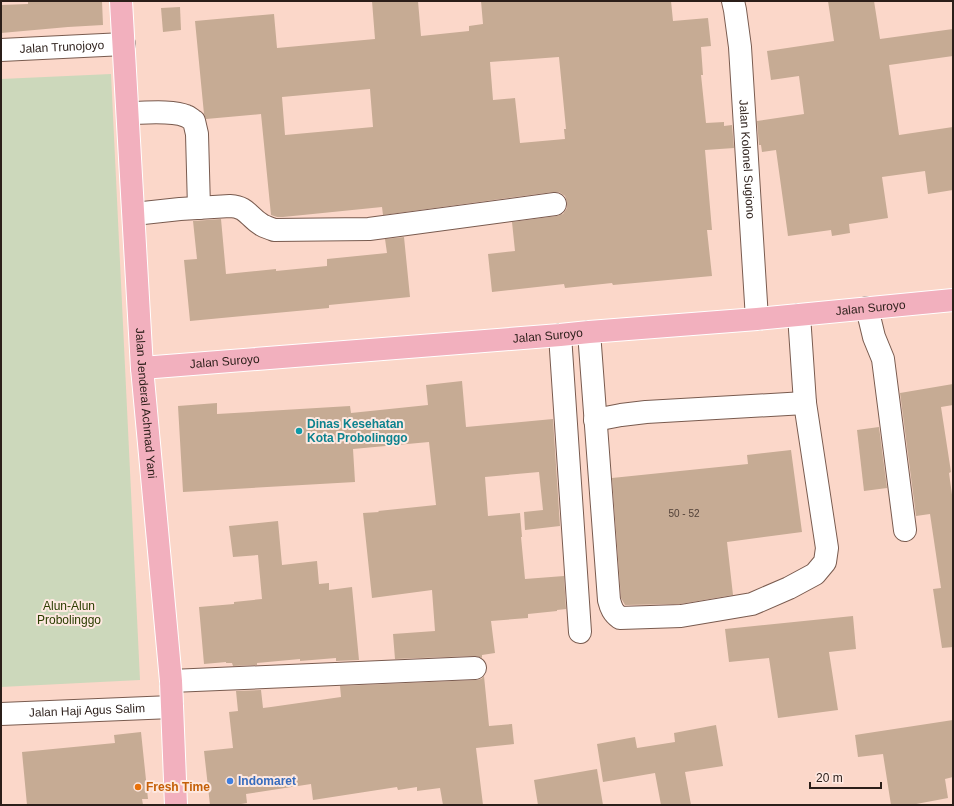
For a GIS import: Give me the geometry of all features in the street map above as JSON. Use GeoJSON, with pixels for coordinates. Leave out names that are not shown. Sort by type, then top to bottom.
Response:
{"type":"FeatureCollection","features":[{"type":"Feature","properties":{"kind":"main road","name":"Jalan Jenderal Achmad Yani"},"geometry":{"type":"LineString","coordinates":[[121,1],[142,368],[170,681],[176,805]]}},
{"type":"Feature","properties":{"kind":"main road","name":"Jalan Suroyo"},"geometry":{"type":"LineString","coordinates":[[142,368],[757,319],[953,300]]}},
{"type":"Feature","properties":{"kind":"street","name":"Jalan Kolonel Sugiono"},"geometry":{"type":"LineString","coordinates":[[732,1],[735,10],[740,47],[757,319]]}},
{"type":"Feature","properties":{"kind":"street","name":"Jalan Trunojoyo"},"geometry":{"type":"LineString","coordinates":[[1,50],[124,44]]}},
{"type":"Feature","properties":{"kind":"street"},"geometry":{"type":"LineString","coordinates":[[128,114],[179,114],[187,116],[194,121],[197,134],[199,208]]}},
{"type":"Feature","properties":{"kind":"street"},"geometry":{"type":"LineString","coordinates":[[134,214],[236,206],[243,208],[261,225],[274,230],[368,229],[555,204]]}},
{"type":"Feature","properties":{"kind":"street"},"geometry":{"type":"LineString","coordinates":[[868,308],[874,337],[883,359],[905,530]]}},
{"type":"Feature","properties":{"kind":"street"},"geometry":{"type":"LineString","coordinates":[[589,332],[609,600],[611,609],[615,615],[620,618],[681,616],[752,604],[789,588],[815,574],[825,562],[827,548],[805,403],[799,315]]}},
{"type":"Feature","properties":{"kind":"street"},"geometry":{"type":"LineString","coordinates":[[560,335],[580,632]]}},
{"type":"Feature","properties":{"kind":"street"},"geometry":{"type":"LineString","coordinates":[[595,420],[646,412],[805,403]]}},
{"type":"Feature","properties":{"kind":"street"},"geometry":{"type":"LineString","coordinates":[[170,681],[475,668]]}},
{"type":"Feature","properties":{"kind":"street","name":"Jalan Haji Agus Salim"},"geometry":{"type":"LineString","coordinates":[[1,714],[172,707]]}},
{"type":"Feature","properties":{"kind":"green space","name":"Alun-Alun Probolinggo"},"geometry":{"type":"Polygon","coordinates":[[[111,74],[140,680],[1,687],[1,79],[111,74]]]}},
{"type":"Feature","properties":{"kind":"building"},"geometry":{"type":"Polygon","coordinates":[[[28,1],[102,1],[103,25],[1,33],[1,5],[28,4],[28,1]]]}},
{"type":"Feature","properties":{"kind":"building"},"geometry":{"type":"Polygon","coordinates":[[[372,1],[418,1],[421,36],[469,31],[469,26],[483,24],[481,1],[671,1],[673,21],[708,18],[711,46],[701,47],[703,75],[701,75],[706,123],[724,122],[724,126],[732,125],[734,148],[705,150],[712,230],[707,230],[712,276],[565,288],[564,284],[492,292],[488,254],[515,251],[512,222],[563,214],[567,208],[567,202],[565,196],[559,192],[383,215],[382,207],[283,217],[271,215],[261,114],[206,119],[204,114],[195,21],[274,14],[277,48],[375,39],[372,1]],[[559,57],[490,62],[493,100],[515,98],[520,143],[565,139],[564,129],[566,129],[559,57]],[[370,89],[282,97],[285,135],[373,127],[370,89]]]}},
{"type":"Feature","properties":{"kind":"building"},"geometry":{"type":"Polygon","coordinates":[[[828,1],[874,1],[880,39],[953,29],[953,56],[889,65],[899,135],[953,127],[953,190],[928,194],[925,171],[882,177],[888,218],[849,224],[850,233],[832,236],[831,230],[788,236],[776,150],[762,152],[761,145],[759,145],[757,121],[804,114],[799,76],[771,80],[767,51],[834,41],[828,1]]]}},
{"type":"Feature","properties":{"kind":"building"},"geometry":{"type":"Polygon","coordinates":[[[180,7],[181,30],[163,32],[161,8],[180,7]]]}},
{"type":"Feature","properties":{"kind":"building"},"geometry":{"type":"Polygon","coordinates":[[[221,219],[226,274],[327,266],[327,259],[387,253],[385,239],[404,237],[410,297],[329,305],[329,308],[190,321],[184,260],[197,259],[193,221],[221,219]]]}},
{"type":"Feature","properties":{"kind":"building"},"geometry":{"type":"Polygon","coordinates":[[[462,381],[466,427],[553,419],[560,526],[525,530],[524,512],[543,510],[539,472],[485,477],[488,516],[520,513],[525,579],[564,576],[566,609],[528,614],[528,618],[491,621],[495,653],[482,655],[482,658],[474,656],[395,659],[393,634],[435,631],[432,590],[372,598],[363,513],[436,505],[429,442],[353,449],[355,482],[183,492],[178,406],[217,403],[217,414],[350,406],[351,413],[428,405],[426,385],[462,381]]]}},
{"type":"Feature","properties":{"kind":"building"},"geometry":{"type":"Polygon","coordinates":[[[953,384],[953,405],[941,407],[951,472],[949,473],[953,502],[953,647],[942,648],[933,589],[941,588],[930,514],[916,516],[900,393],[953,384]]]}},
{"type":"Feature","properties":{"kind":"building"},"geometry":{"type":"Polygon","coordinates":[[[879,427],[887,488],[864,491],[857,430],[879,427]]]}},
{"type":"Feature","properties":{"kind":"building"},"geometry":{"type":"Polygon","coordinates":[[[791,450],[802,532],[727,542],[733,595],[680,604],[625,605],[621,598],[612,478],[748,464],[747,455],[791,450]]]}},
{"type":"Feature","properties":{"kind":"building"},"geometry":{"type":"Polygon","coordinates":[[[278,521],[282,565],[317,561],[319,584],[329,583],[329,590],[352,587],[359,660],[336,661],[336,658],[300,661],[300,659],[257,663],[257,665],[233,666],[232,663],[226,662],[204,664],[199,607],[234,604],[234,602],[262,599],[258,555],[233,557],[229,526],[278,521]]]}},
{"type":"Feature","properties":{"kind":"building"},"geometry":{"type":"Polygon","coordinates":[[[853,616],[856,649],[829,652],[838,710],[778,718],[769,658],[729,662],[725,629],[853,616]]]}},
{"type":"Feature","properties":{"kind":"building"},"geometry":{"type":"Polygon","coordinates":[[[484,676],[489,726],[512,724],[514,744],[476,748],[483,805],[443,805],[440,788],[417,791],[417,787],[398,790],[397,787],[313,800],[311,784],[246,794],[247,803],[235,805],[210,805],[204,751],[233,748],[229,712],[238,711],[236,691],[261,690],[263,708],[341,697],[340,686],[476,680],[481,679],[484,676]]]}},
{"type":"Feature","properties":{"kind":"building"},"geometry":{"type":"Polygon","coordinates":[[[953,720],[953,777],[945,779],[948,798],[911,805],[891,805],[883,754],[858,757],[855,735],[953,720]]]}},
{"type":"Feature","properties":{"kind":"building"},"geometry":{"type":"Polygon","coordinates":[[[716,725],[723,766],[685,772],[691,805],[661,805],[655,773],[603,782],[597,744],[635,737],[637,748],[675,742],[674,733],[716,725]]]}},
{"type":"Feature","properties":{"kind":"building"},"geometry":{"type":"Polygon","coordinates":[[[141,732],[148,799],[142,799],[143,805],[27,805],[22,752],[115,743],[114,735],[141,732]]]}},
{"type":"Feature","properties":{"kind":"building"},"geometry":{"type":"Polygon","coordinates":[[[597,769],[603,805],[538,805],[534,780],[597,769]]]}},
{"type":"Feature","properties":{"kind":"place","name":"Dinas Kesehatan Kota Probolinggo"},"geometry":{"type":"Point","coordinates":[299,431]}},
{"type":"Feature","properties":{"kind":"place","name":"Indomaret"},"geometry":{"type":"Point","coordinates":[230,781]}},
{"type":"Feature","properties":{"kind":"place","name":"Fresh Time"},"geometry":{"type":"Point","coordinates":[138,787]}}]}
